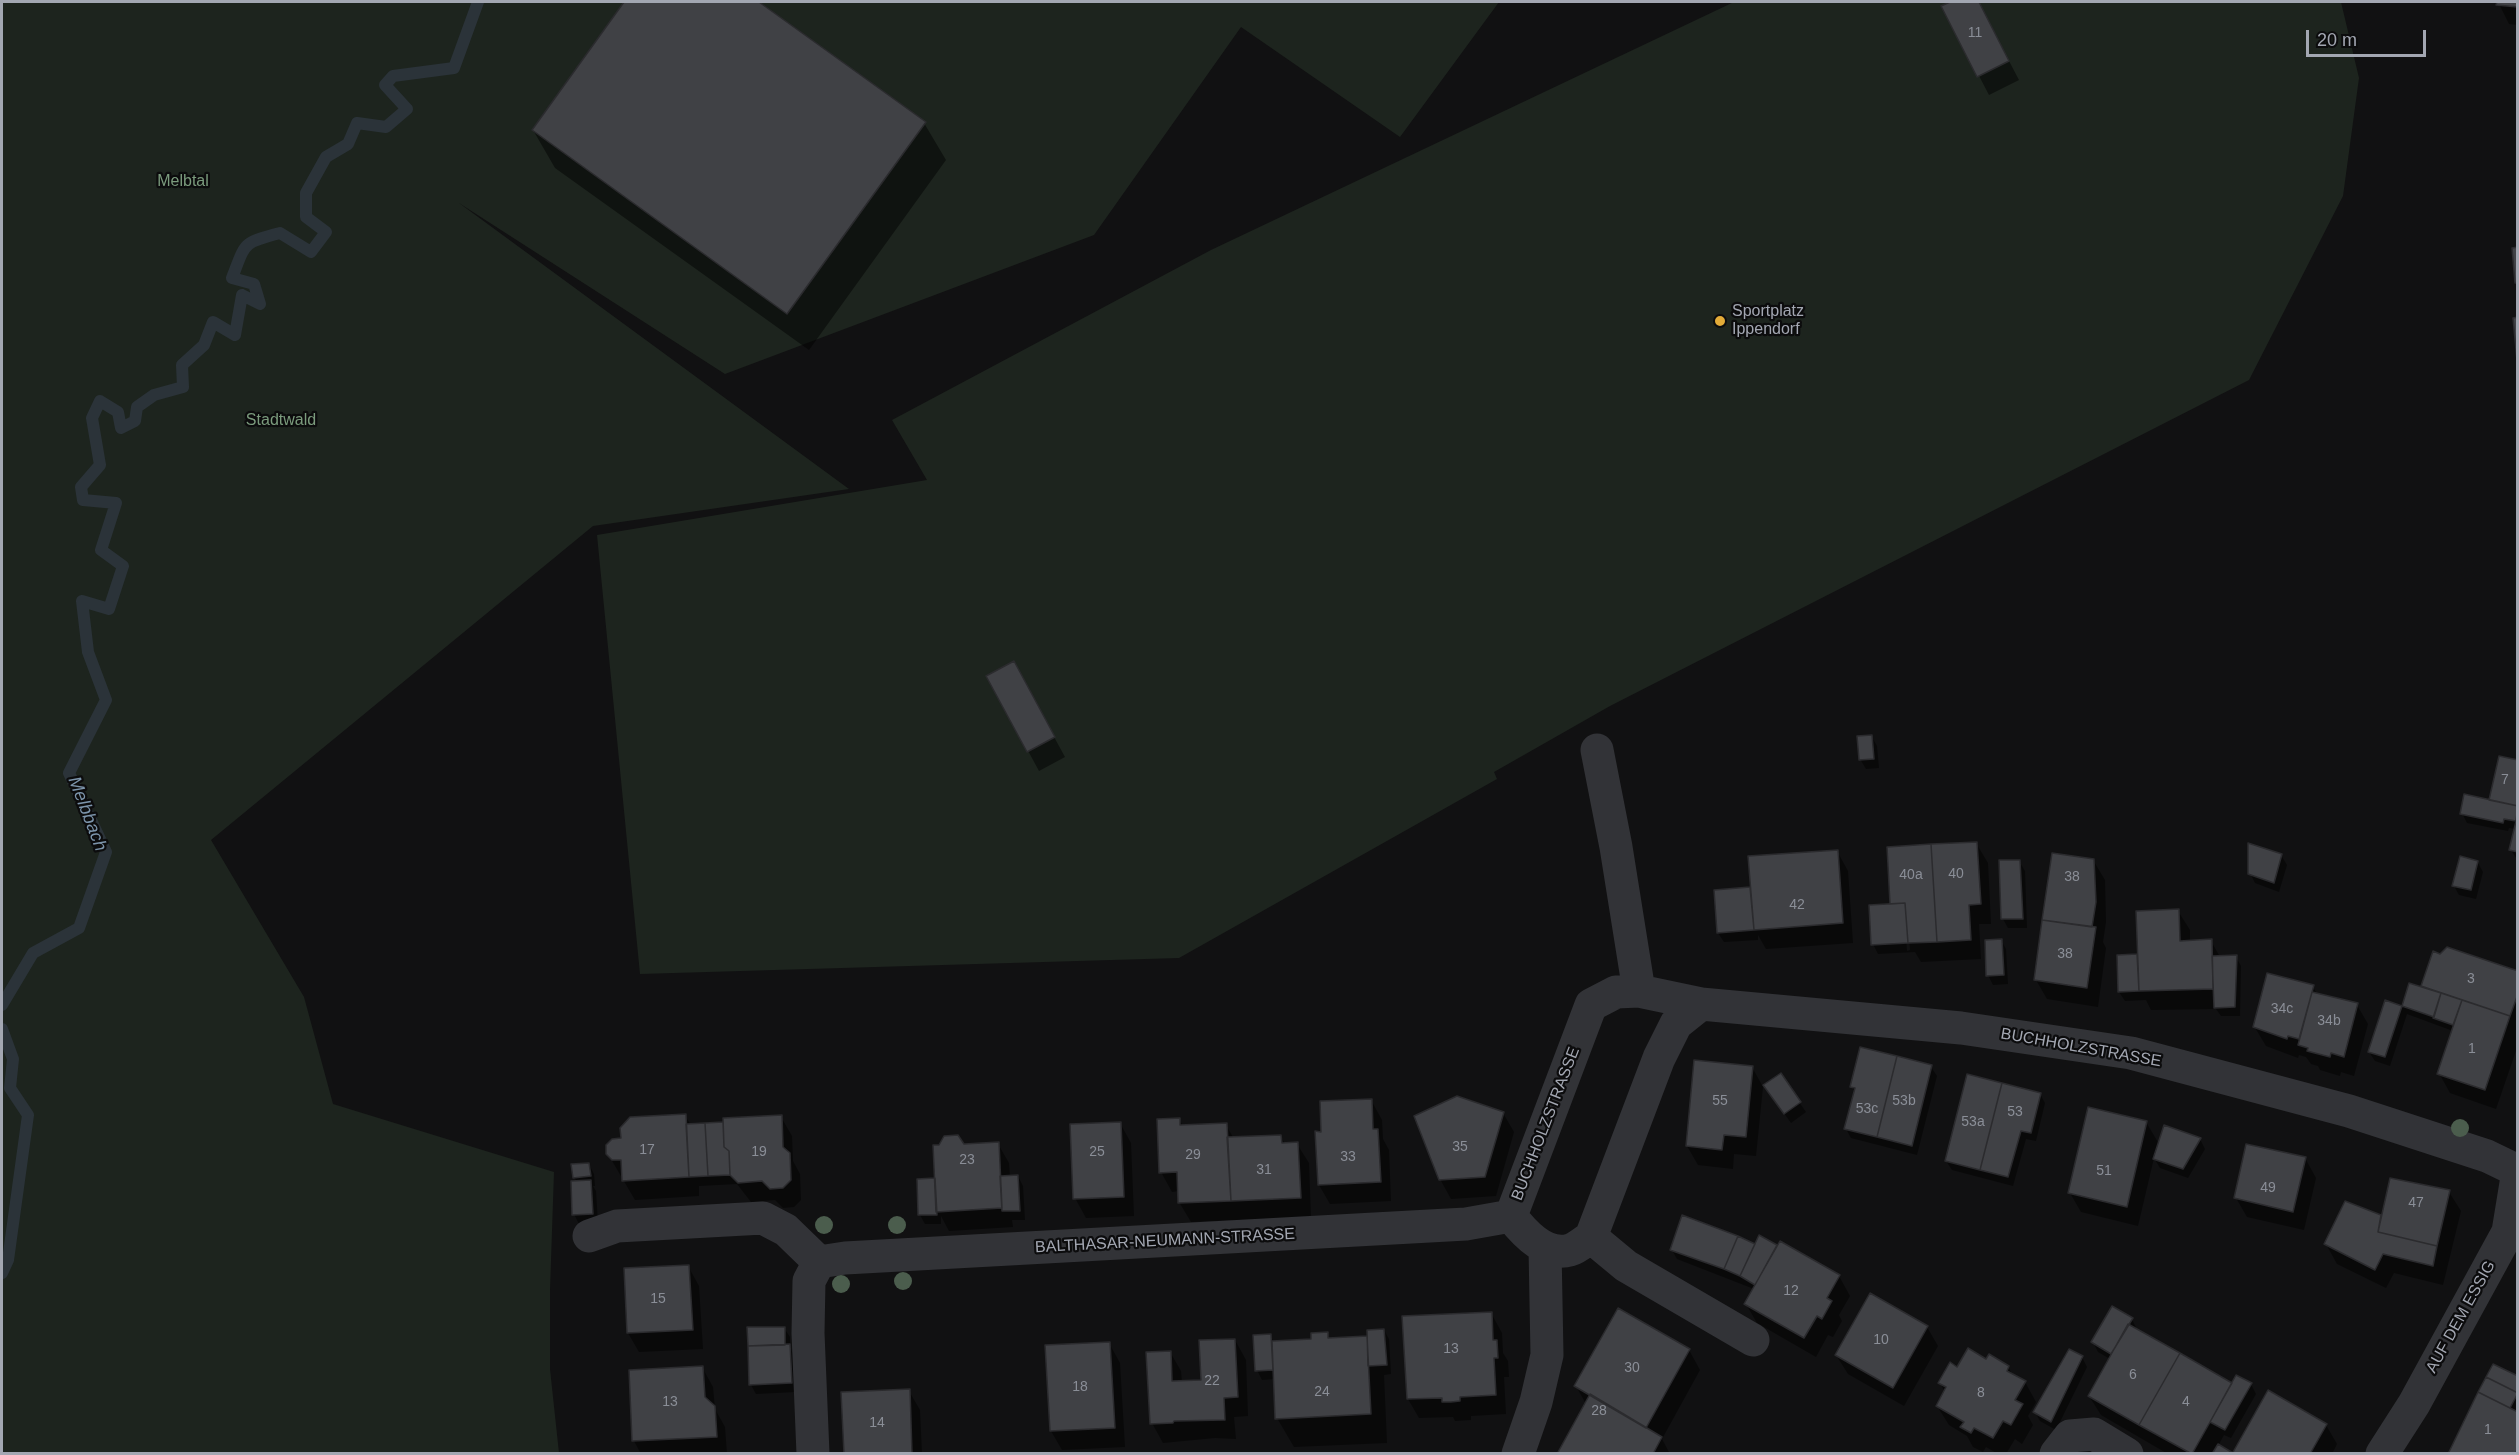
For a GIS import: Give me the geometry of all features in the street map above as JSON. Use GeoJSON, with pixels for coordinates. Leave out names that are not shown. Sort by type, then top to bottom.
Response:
{"type":"FeatureCollection","features":[{"type":"Feature","properties":{"kind":"street"},"geometry":{"type":"LineString","coordinates":[[1597,750],[1616,847],[1639,991]]}},
{"type":"Feature","properties":{"kind":"street","name":"BUCHHOLZSTRASSE"},"geometry":{"type":"LineString","coordinates":[[1545,1248],[1525,1234],[1511,1216],[1591,1005],[1616,992],[1639,991],[1701,1004],[1961,1028],[2130,1053],[2349,1111],[2487,1156],[2517,1171]]}},
{"type":"Feature","properties":{"kind":"street"},"geometry":{"type":"LineString","coordinates":[[1518,1454],[1536,1402],[1547,1355],[1545,1248],[1570,1250],[1591,1237],[1659,1058],[1676,1024],[1701,1004]]}},
{"type":"Feature","properties":{"kind":"street","name":"AUF DEM ESSIG"},"geometry":{"type":"LineString","coordinates":[[2382,1454],[2414,1404],[2508,1232],[2517,1171]]}},
{"type":"Feature","properties":{"kind":"street","name":"BALTHASAR-NEUMANN-STRASSE"},"geometry":{"type":"LineString","coordinates":[[819,1262],[857,1257],[1466,1224],[1511,1216]]}},
{"type":"Feature","properties":{"kind":"street"},"geometry":{"type":"LineString","coordinates":[[589,1236],[617,1226],[763,1218],[786,1230],[819,1262],[809,1281],[808,1312],[813,1454]]}},
{"type":"Feature","properties":{"kind":"street"},"geometry":{"type":"LineString","coordinates":[[1591,1237],[1626,1266],[1753,1340]]}},
{"type":"Feature","properties":{"kind":"street"},"geometry":{"type":"LineString","coordinates":[[2056,1454],[2070,1437],[2094,1434],[2127,1454]]}},
{"type":"Feature","properties":{"kind":"green space","name":"Stadtwald"},"geometry":{"type":"Polygon","coordinates":[[[2,2],[1499,2],[1400,137],[1241,27],[1094,235],[725,374],[459,203],[849,489],[593,526],[211,840],[304,997],[333,1104],[554,1172],[550,1369],[559,1453],[2,1454],[2,2]]]}},
{"type":"Feature","properties":{"kind":"green space"},"geometry":{"type":"Polygon","coordinates":[[[1734,2],[2341,2],[2359,78],[2343,196],[2249,380],[1610,706],[1494,772],[1497,779],[1179,958],[640,974],[597,535],[927,480],[892,420],[1211,250],[1734,2]]]}},
{"type":"Feature","properties":{"kind":"building"},"geometry":{"type":"Polygon","coordinates":[[[624,2],[759,2],[926,122],[787,314],[532,130],[624,2]]]}},
{"type":"Feature","properties":{"kind":"building"},"geometry":{"type":"Polygon","coordinates":[[[1950,2],[1979,2],[2009,61],[1977,77],[1941,6],[1950,2]]]}},
{"type":"Feature","properties":{"kind":"building"},"geometry":{"type":"Polygon","coordinates":[[[2497,2],[2518,2],[2518,7],[2496,5],[2497,2]]]}},
{"type":"Feature","properties":{"kind":"building"},"geometry":{"type":"Polygon","coordinates":[[[2518,247],[2518,283],[2515,283],[2512,248],[2518,247]]]}},
{"type":"Feature","properties":{"kind":"building"},"geometry":{"type":"Polygon","coordinates":[[[2518,317],[2518,371],[2513,318],[2518,317]]]}},
{"type":"Feature","properties":{"kind":"building"},"geometry":{"type":"Polygon","coordinates":[[[1014,661],[1055,737],[1027,752],[986,676],[1014,661]]]}},
{"type":"Feature","properties":{"kind":"building"},"geometry":{"type":"Polygon","coordinates":[[[1872,735],[1874,759],[1859,760],[1857,736],[1872,735]]]}},
{"type":"Feature","properties":{"kind":"building"},"geometry":{"type":"Polygon","coordinates":[[[2499,756],[2518,760],[2518,806],[2489,800],[2499,756]]]}},
{"type":"Feature","properties":{"kind":"building"},"geometry":{"type":"Polygon","coordinates":[[[2464,794],[2518,806],[2516,821],[2504,819],[2503,823],[2460,814],[2464,794]]]}},
{"type":"Feature","properties":{"kind":"building"},"geometry":{"type":"Polygon","coordinates":[[[2518,813],[2518,852],[2509,850],[2518,813]]]}},
{"type":"Feature","properties":{"kind":"building"},"geometry":{"type":"Polygon","coordinates":[[[1977,842],[1981,904],[1969,905],[1971,940],[1937,942],[1931,844],[1977,842]]]}},
{"type":"Feature","properties":{"kind":"building"},"geometry":{"type":"Polygon","coordinates":[[[2248,843],[2282,854],[2274,883],[2248,874],[2248,843]]]}},
{"type":"Feature","properties":{"kind":"building"},"geometry":{"type":"Polygon","coordinates":[[[1931,844],[1937,942],[1908,943],[1905,903],[1890,904],[1887,847],[1931,844]]]}},
{"type":"Feature","properties":{"kind":"building"},"geometry":{"type":"Polygon","coordinates":[[[1838,850],[1843,923],[1754,930],[1748,856],[1838,850]]]}},
{"type":"Feature","properties":{"kind":"building"},"geometry":{"type":"Polygon","coordinates":[[[2052,853],[2094,859],[2096,902],[2092,927],[2042,920],[2052,853]]]}},
{"type":"Feature","properties":{"kind":"building"},"geometry":{"type":"Polygon","coordinates":[[[2460,856],[2478,861],[2471,890],[2452,886],[2460,856]]]}},
{"type":"Feature","properties":{"kind":"building"},"geometry":{"type":"Polygon","coordinates":[[[1999,860],[2020,860],[2023,919],[2001,919],[1999,860]]]}},
{"type":"Feature","properties":{"kind":"building"},"geometry":{"type":"Polygon","coordinates":[[[1750,887],[1754,930],[1717,933],[1714,890],[1750,887]]]}},
{"type":"Feature","properties":{"kind":"building"},"geometry":{"type":"Polygon","coordinates":[[[1905,903],[1908,943],[1871,945],[1869,905],[1905,903]]]}},
{"type":"Feature","properties":{"kind":"building"},"geometry":{"type":"Polygon","coordinates":[[[2179,909],[2180,941],[2212,939],[2213,989],[2139,991],[2136,911],[2179,909]]]}},
{"type":"Feature","properties":{"kind":"building"},"geometry":{"type":"Polygon","coordinates":[[[2042,920],[2096,927],[2087,988],[2034,980],[2042,920]]]}},
{"type":"Feature","properties":{"kind":"building"},"geometry":{"type":"Polygon","coordinates":[[[2002,939],[2004,975],[1986,976],[1985,940],[2002,939]]]}},
{"type":"Feature","properties":{"kind":"building"},"geometry":{"type":"Polygon","coordinates":[[[2447,947],[2518,971],[2518,994],[2510,1016],[2421,986],[2433,951],[2440,954],[2447,947]]]}},
{"type":"Feature","properties":{"kind":"building"},"geometry":{"type":"Polygon","coordinates":[[[2137,954],[2139,991],[2118,992],[2117,955],[2137,954]]]}},
{"type":"Feature","properties":{"kind":"building"},"geometry":{"type":"Polygon","coordinates":[[[2237,955],[2235,1007],[2214,1008],[2212,956],[2237,955]]]}},
{"type":"Feature","properties":{"kind":"building"},"geometry":{"type":"Polygon","coordinates":[[[2267,973],[2314,985],[2299,1039],[2288,1036],[2287,1039],[2253,1027],[2267,973]]]}},
{"type":"Feature","properties":{"kind":"building"},"geometry":{"type":"Polygon","coordinates":[[[2409,983],[2441,993],[2434,1017],[2402,1006],[2409,983]]]}},
{"type":"Feature","properties":{"kind":"building"},"geometry":{"type":"Polygon","coordinates":[[[2312,992],[2358,1003],[2344,1057],[2331,1053],[2330,1057],[2307,1051],[2308,1048],[2298,1045],[2312,992]]]}},
{"type":"Feature","properties":{"kind":"building"},"geometry":{"type":"Polygon","coordinates":[[[2441,993],[2462,1000],[2453,1025],[2433,1018],[2441,993]]]}},
{"type":"Feature","properties":{"kind":"building"},"geometry":{"type":"Polygon","coordinates":[[[2385,1000],[2402,1006],[2385,1057],[2368,1052],[2385,1000]]]}},
{"type":"Feature","properties":{"kind":"building"},"geometry":{"type":"Polygon","coordinates":[[[2462,1000],[2510,1016],[2485,1090],[2437,1074],[2462,1000]]]}},
{"type":"Feature","properties":{"kind":"building"},"geometry":{"type":"Polygon","coordinates":[[[1860,1047],[1897,1056],[1877,1137],[1844,1129],[1855,1088],[1850,1087],[1860,1047]]]}},
{"type":"Feature","properties":{"kind":"building"},"geometry":{"type":"Polygon","coordinates":[[[1897,1056],[1932,1065],[1912,1146],[1877,1137],[1897,1056]]]}},
{"type":"Feature","properties":{"kind":"building"},"geometry":{"type":"Polygon","coordinates":[[[1694,1060],[1753,1066],[1746,1137],[1724,1135],[1722,1150],[1686,1146],[1694,1060]]]}},
{"type":"Feature","properties":{"kind":"building"},"geometry":{"type":"Polygon","coordinates":[[[1781,1073],[1801,1102],[1784,1114],[1763,1085],[1781,1073]]]}},
{"type":"Feature","properties":{"kind":"building"},"geometry":{"type":"Polygon","coordinates":[[[1967,1074],[2002,1083],[1980,1170],[1945,1161],[1967,1074]]]}},
{"type":"Feature","properties":{"kind":"building"},"geometry":{"type":"Polygon","coordinates":[[[2002,1083],[2041,1093],[2031,1133],[2021,1131],[2008,1177],[1980,1170],[2002,1083]]]}},
{"type":"Feature","properties":{"kind":"building"},"geometry":{"type":"Polygon","coordinates":[[[1457,1096],[1504,1112],[1485,1177],[1439,1180],[1414,1116],[1457,1096]]]}},
{"type":"Feature","properties":{"kind":"building"},"geometry":{"type":"Polygon","coordinates":[[[1372,1099],[1373,1129],[1378,1129],[1381,1182],[1318,1185],[1315,1131],[1321,1132],[1320,1101],[1372,1099]]]}},
{"type":"Feature","properties":{"kind":"building"},"geometry":{"type":"Polygon","coordinates":[[[2088,1107],[2147,1121],[2127,1207],[2068,1193],[2088,1107]]]}},
{"type":"Feature","properties":{"kind":"building"},"geometry":{"type":"Polygon","coordinates":[[[686,1114],[689,1177],[622,1181],[621,1160],[612,1160],[606,1154],[606,1145],[612,1139],[621,1138],[620,1128],[630,1117],[686,1114]]]}},
{"type":"Feature","properties":{"kind":"building"},"geometry":{"type":"Polygon","coordinates":[[[782,1115],[783,1147],[790,1153],[791,1180],[783,1188],[770,1189],[762,1181],[738,1183],[730,1175],[729,1151],[724,1147],[723,1118],[782,1115]]]}},
{"type":"Feature","properties":{"kind":"building"},"geometry":{"type":"Polygon","coordinates":[[[1180,1118],[1180,1125],[1227,1123],[1231,1201],[1178,1203],[1177,1172],[1159,1173],[1157,1119],[1180,1118]]]}},
{"type":"Feature","properties":{"kind":"building"},"geometry":{"type":"Polygon","coordinates":[[[723,1122],[724,1147],[729,1151],[730,1175],[708,1176],[705,1123],[723,1122]]]}},
{"type":"Feature","properties":{"kind":"building"},"geometry":{"type":"Polygon","coordinates":[[[1121,1122],[1124,1197],[1073,1199],[1070,1124],[1121,1122]]]}},
{"type":"Feature","properties":{"kind":"building"},"geometry":{"type":"Polygon","coordinates":[[[705,1123],[708,1176],[689,1177],[686,1124],[705,1123]]]}},
{"type":"Feature","properties":{"kind":"building"},"geometry":{"type":"Polygon","coordinates":[[[2164,1125],[2201,1138],[2183,1169],[2153,1159],[2164,1125]]]}},
{"type":"Feature","properties":{"kind":"building"},"geometry":{"type":"Polygon","coordinates":[[[958,1135],[964,1144],[999,1142],[1002,1208],[936,1212],[933,1145],[939,1145],[944,1136],[958,1135]]]}},
{"type":"Feature","properties":{"kind":"building"},"geometry":{"type":"Polygon","coordinates":[[[1281,1135],[1282,1143],[1298,1142],[1301,1198],[1231,1201],[1227,1137],[1281,1135]]]}},
{"type":"Feature","properties":{"kind":"building"},"geometry":{"type":"Polygon","coordinates":[[[2246,1144],[2306,1157],[2293,1212],[2234,1198],[2246,1144]]]}},
{"type":"Feature","properties":{"kind":"building"},"geometry":{"type":"Polygon","coordinates":[[[589,1163],[591,1176],[573,1178],[571,1164],[589,1163]]]}},
{"type":"Feature","properties":{"kind":"building"},"geometry":{"type":"Polygon","coordinates":[[[1018,1175],[1020,1211],[1002,1211],[1000,1176],[1018,1175]]]}},
{"type":"Feature","properties":{"kind":"building"},"geometry":{"type":"Polygon","coordinates":[[[935,1178],[937,1215],[918,1215],[917,1179],[935,1178]]]}},
{"type":"Feature","properties":{"kind":"building"},"geometry":{"type":"Polygon","coordinates":[[[2390,1178],[2450,1190],[2437,1246],[2378,1232],[2390,1178]]]}},
{"type":"Feature","properties":{"kind":"building"},"geometry":{"type":"Polygon","coordinates":[[[591,1180],[593,1214],[572,1215],[571,1181],[591,1180]]]}},
{"type":"Feature","properties":{"kind":"building"},"geometry":{"type":"Polygon","coordinates":[[[2345,1201],[2381,1215],[2378,1232],[2437,1246],[2433,1266],[2383,1254],[2375,1270],[2324,1244],[2345,1201]]]}},
{"type":"Feature","properties":{"kind":"building"},"geometry":{"type":"Polygon","coordinates":[[[1682,1215],[1738,1236],[1724,1269],[1670,1250],[1682,1215]]]}},
{"type":"Feature","properties":{"kind":"building"},"geometry":{"type":"Polygon","coordinates":[[[1759,1235],[1777,1245],[1755,1285],[1740,1276],[1759,1235]]]}},
{"type":"Feature","properties":{"kind":"building"},"geometry":{"type":"Polygon","coordinates":[[[1738,1236],[1755,1244],[1740,1276],[1724,1269],[1738,1236]]]}},
{"type":"Feature","properties":{"kind":"building"},"geometry":{"type":"Polygon","coordinates":[[[1780,1241],[1840,1275],[1827,1298],[1832,1301],[1822,1319],[1817,1316],[1804,1338],[1744,1304],[1780,1241]]]}},
{"type":"Feature","properties":{"kind":"building"},"geometry":{"type":"Polygon","coordinates":[[[689,1265],[693,1330],[627,1333],[624,1268],[689,1265]]]}},
{"type":"Feature","properties":{"kind":"building"},"geometry":{"type":"Polygon","coordinates":[[[1870,1293],[1928,1326],[1893,1388],[1835,1355],[1870,1293]]]}},
{"type":"Feature","properties":{"kind":"building"},"geometry":{"type":"Polygon","coordinates":[[[2112,1306],[2133,1318],[2111,1354],[2091,1342],[2112,1306]]]}},
{"type":"Feature","properties":{"kind":"building"},"geometry":{"type":"Polygon","coordinates":[[[1618,1308],[1690,1349],[1646,1428],[1574,1386],[1618,1308]]]}},
{"type":"Feature","properties":{"kind":"building"},"geometry":{"type":"Polygon","coordinates":[[[1492,1312],[1493,1340],[1497,1340],[1498,1358],[1494,1358],[1496,1395],[1460,1397],[1460,1401],[1451,1402],[1442,1402],[1442,1398],[1407,1399],[1402,1316],[1492,1312]]]}},
{"type":"Feature","properties":{"kind":"building"},"geometry":{"type":"Polygon","coordinates":[[[2128,1324],[2180,1353],[2139,1425],[2088,1396],[2128,1324]]]}},
{"type":"Feature","properties":{"kind":"building"},"geometry":{"type":"Polygon","coordinates":[[[747,1327],[785,1327],[785,1345],[748,1346],[747,1327]]]}},
{"type":"Feature","properties":{"kind":"building"},"geometry":{"type":"Polygon","coordinates":[[[1384,1329],[1387,1365],[1368,1366],[1367,1330],[1384,1329]]]}},
{"type":"Feature","properties":{"kind":"building"},"geometry":{"type":"Polygon","coordinates":[[[1328,1332],[1328,1338],[1367,1336],[1371,1414],[1275,1419],[1272,1341],[1311,1339],[1311,1333],[1328,1332]]]}},
{"type":"Feature","properties":{"kind":"building"},"geometry":{"type":"Polygon","coordinates":[[[1271,1334],[1273,1370],[1255,1371],[1253,1335],[1271,1334]]]}},
{"type":"Feature","properties":{"kind":"building"},"geometry":{"type":"Polygon","coordinates":[[[1235,1339],[1238,1397],[1224,1398],[1225,1420],[1150,1424],[1146,1352],[1171,1351],[1172,1381],[1201,1380],[1199,1340],[1235,1339]]]}},
{"type":"Feature","properties":{"kind":"building"},"geometry":{"type":"Polygon","coordinates":[[[1110,1342],[1115,1428],[1050,1431],[1045,1345],[1110,1342]]]}},
{"type":"Feature","properties":{"kind":"building"},"geometry":{"type":"Polygon","coordinates":[[[790,1344],[792,1383],[749,1385],[748,1346],[790,1344]]]}},
{"type":"Feature","properties":{"kind":"building"},"geometry":{"type":"Polygon","coordinates":[[[1968,1348],[1986,1359],[1989,1354],[2009,1366],[2007,1371],[2026,1381],[2015,1400],[2023,1404],[2011,1425],[2003,1421],[1993,1438],[1974,1428],[1971,1433],[1960,1427],[1964,1422],[1936,1406],[1946,1387],[1938,1383],[1950,1362],[1957,1367],[1968,1348]]]}},
{"type":"Feature","properties":{"kind":"building"},"geometry":{"type":"Polygon","coordinates":[[[2069,1349],[2083,1356],[2051,1422],[2033,1412],[2069,1349]]]}},
{"type":"Feature","properties":{"kind":"building"},"geometry":{"type":"Polygon","coordinates":[[[2180,1353],[2232,1383],[2192,1454],[2139,1425],[2180,1353]]]}},
{"type":"Feature","properties":{"kind":"building"},"geometry":{"type":"Polygon","coordinates":[[[2493,1364],[2518,1376],[2518,1393],[2486,1377],[2493,1364]]]}},
{"type":"Feature","properties":{"kind":"building"},"geometry":{"type":"Polygon","coordinates":[[[703,1366],[705,1397],[715,1406],[717,1437],[632,1441],[629,1370],[703,1366]]]}},
{"type":"Feature","properties":{"kind":"building"},"geometry":{"type":"Polygon","coordinates":[[[2236,1375],[2252,1383],[2225,1430],[2210,1422],[2236,1375]]]}},
{"type":"Feature","properties":{"kind":"building"},"geometry":{"type":"Polygon","coordinates":[[[2486,1377],[2518,1393],[2510,1408],[2478,1392],[2486,1377]]]}},
{"type":"Feature","properties":{"kind":"building"},"geometry":{"type":"Polygon","coordinates":[[[910,1389],[912,1454],[844,1454],[841,1392],[910,1389]]]}},
{"type":"Feature","properties":{"kind":"building"},"geometry":{"type":"Polygon","coordinates":[[[2268,1390],[2327,1424],[2310,1454],[2232,1454],[2268,1390]]]}},
{"type":"Feature","properties":{"kind":"building"},"geometry":{"type":"Polygon","coordinates":[[[2478,1392],[2518,1412],[2518,1449],[2515,1454],[2448,1454],[2478,1392]]]}},
{"type":"Feature","properties":{"kind":"building"},"geometry":{"type":"Polygon","coordinates":[[[1590,1394],[1662,1437],[1653,1454],[1557,1454],[1590,1394]]]}},
{"type":"Feature","properties":{"kind":"building"},"geometry":{"type":"Polygon","coordinates":[[[2218,1444],[2233,1453],[2212,1454],[2218,1444]]]}},
{"type":"Feature","properties":{"kind":"waterway","name":"Melbbach"},"geometry":{"type":"LineString","coordinates":[[2,1005],[33,953],[79,928],[106,852],[69,773],[106,700],[88,652],[82,601],[109,609],[123,566],[101,550],[116,503],[83,500],[81,487],[100,465],[92,418],[100,401],[118,412],[121,428],[135,421],[137,407],[154,395],[183,387],[182,365],[204,345],[213,322],[235,335],[242,295],[260,304],[254,284],[232,278],[243,251],[258,239],[280,233],[311,252],[326,232],[306,217],[306,193],[326,157],[348,144],[357,123],[386,127],[407,109],[385,85],[393,76],[454,68],[478,2]]}},
{"type":"Feature","properties":{"kind":"waterway","name":"Melbbach"},"geometry":{"type":"LineString","coordinates":[[2,1029],[13,1059],[10,1088],[28,1115],[8,1260],[2,1273]]}},
{"type":"Feature","properties":{"kind":"place","name":"Sportplatz Ippendorf"},"geometry":{"type":"Point","coordinates":[1720,321]}},
{"type":"Feature","properties":{"kind":"park label","name":"Melbtal"},"geometry":{"type":"Point","coordinates":[183,182]}}]}
